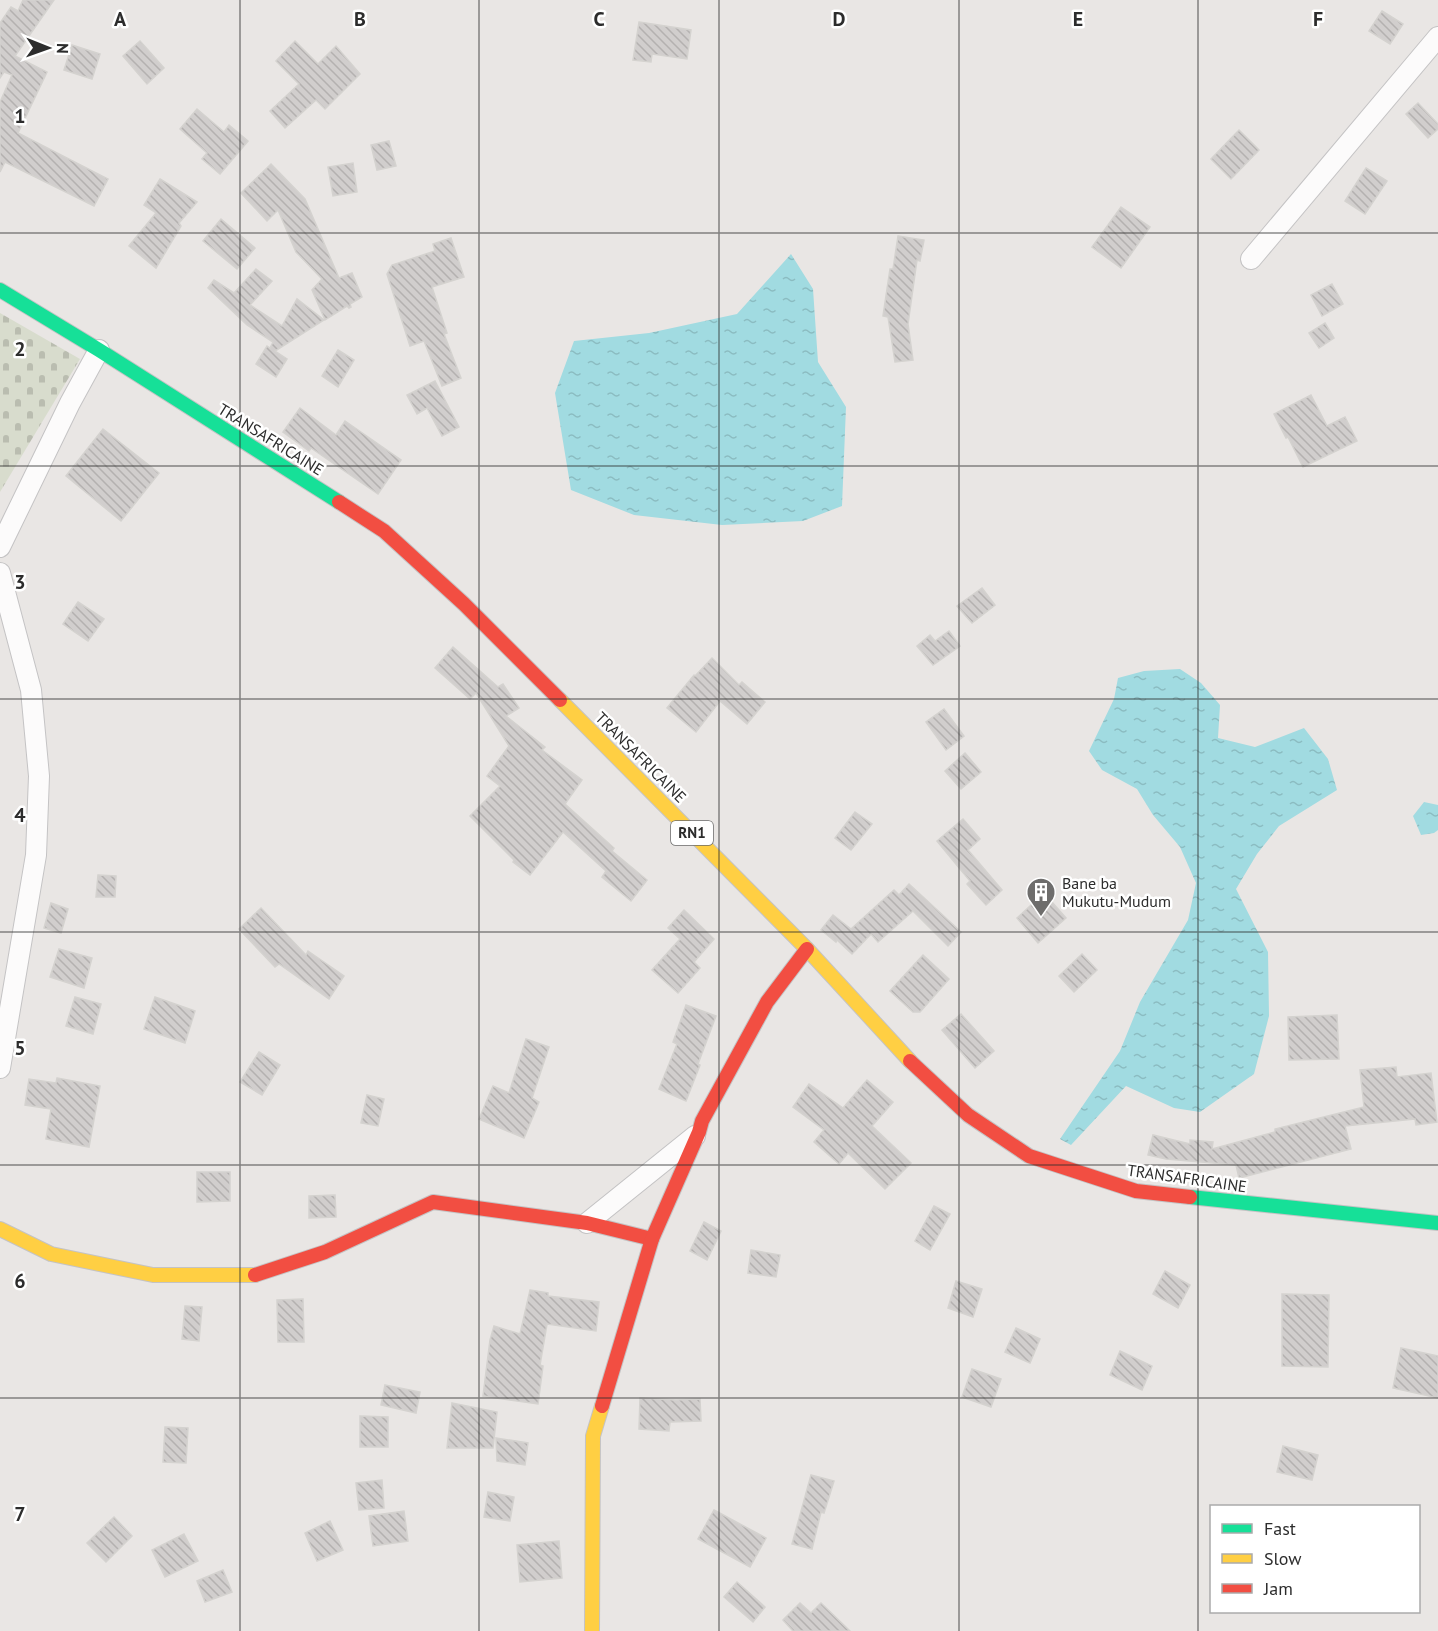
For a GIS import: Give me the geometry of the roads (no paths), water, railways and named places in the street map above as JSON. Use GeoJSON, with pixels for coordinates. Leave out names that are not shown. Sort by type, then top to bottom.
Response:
{"type":"FeatureCollection","features":[{"type":"Feature","properties":{"kind":"main road","name":"TRANSAFRICAINE"},"geometry":{"type":"LineString","coordinates":[[0,290],[99,350],[384,531],[473,612],[807,949],[912,1063],[968,1114],[1029,1156],[1136,1191],[1438,1223]]}},
{"type":"Feature","properties":{"kind":"main road"},"geometry":{"type":"LineString","coordinates":[[592,1631],[593,1436],[652,1239],[702,1121],[766,1002],[807,949]]}},
{"type":"Feature","properties":{"kind":"main road"},"geometry":{"type":"LineString","coordinates":[[0,1229],[51,1254],[153,1275],[254,1275],[325,1252],[433,1202],[587,1223],[652,1239]]}},
{"type":"Feature","properties":{"kind":"street"},"geometry":{"type":"LineString","coordinates":[[1251,260],[1438,37]]}},
{"type":"Feature","properties":{"kind":"street"},"geometry":{"type":"LineString","coordinates":[[0,547],[70,403],[99,350]]}},
{"type":"Feature","properties":{"kind":"street"},"geometry":{"type":"LineString","coordinates":[[0,573],[31,690],[39,776],[36,855],[0,1068]]}},
{"type":"Feature","properties":{"kind":"street"},"geometry":{"type":"LineString","coordinates":[[587,1223],[699,1132]]}},
{"type":"Feature","properties":{"kind":"water"},"geometry":{"type":"Polygon","coordinates":[[[791,254],[813,289],[818,362],[846,407],[842,506],[803,521],[722,525],[634,515],[571,490],[555,393],[574,341],[649,333],[737,314],[791,254]]]}},
{"type":"Feature","properties":{"kind":"water"},"geometry":{"type":"Polygon","coordinates":[[[1180,669],[1201,683],[1220,705],[1218,738],[1255,747],[1304,728],[1328,759],[1337,790],[1279,826],[1257,854],[1236,889],[1268,952],[1269,1016],[1254,1074],[1200,1112],[1174,1108],[1126,1086],[1071,1145],[1060,1139],[1120,1051],[1140,1002],[1188,920],[1196,883],[1180,847],[1153,815],[1137,789],[1102,770],[1089,751],[1114,699],[1118,678],[1144,671],[1180,669]]]}},
{"type":"Feature","properties":{"kind":"water"},"geometry":{"type":"Polygon","coordinates":[[[1424,802],[1438,805],[1438,830],[1421,835],[1413,816],[1424,802]]]}},
{"type":"Feature","properties":{"kind":"place","name":"Bane ba Mukutu-Mudum"},"geometry":{"type":"Point","coordinates":[1041,918]}}]}
